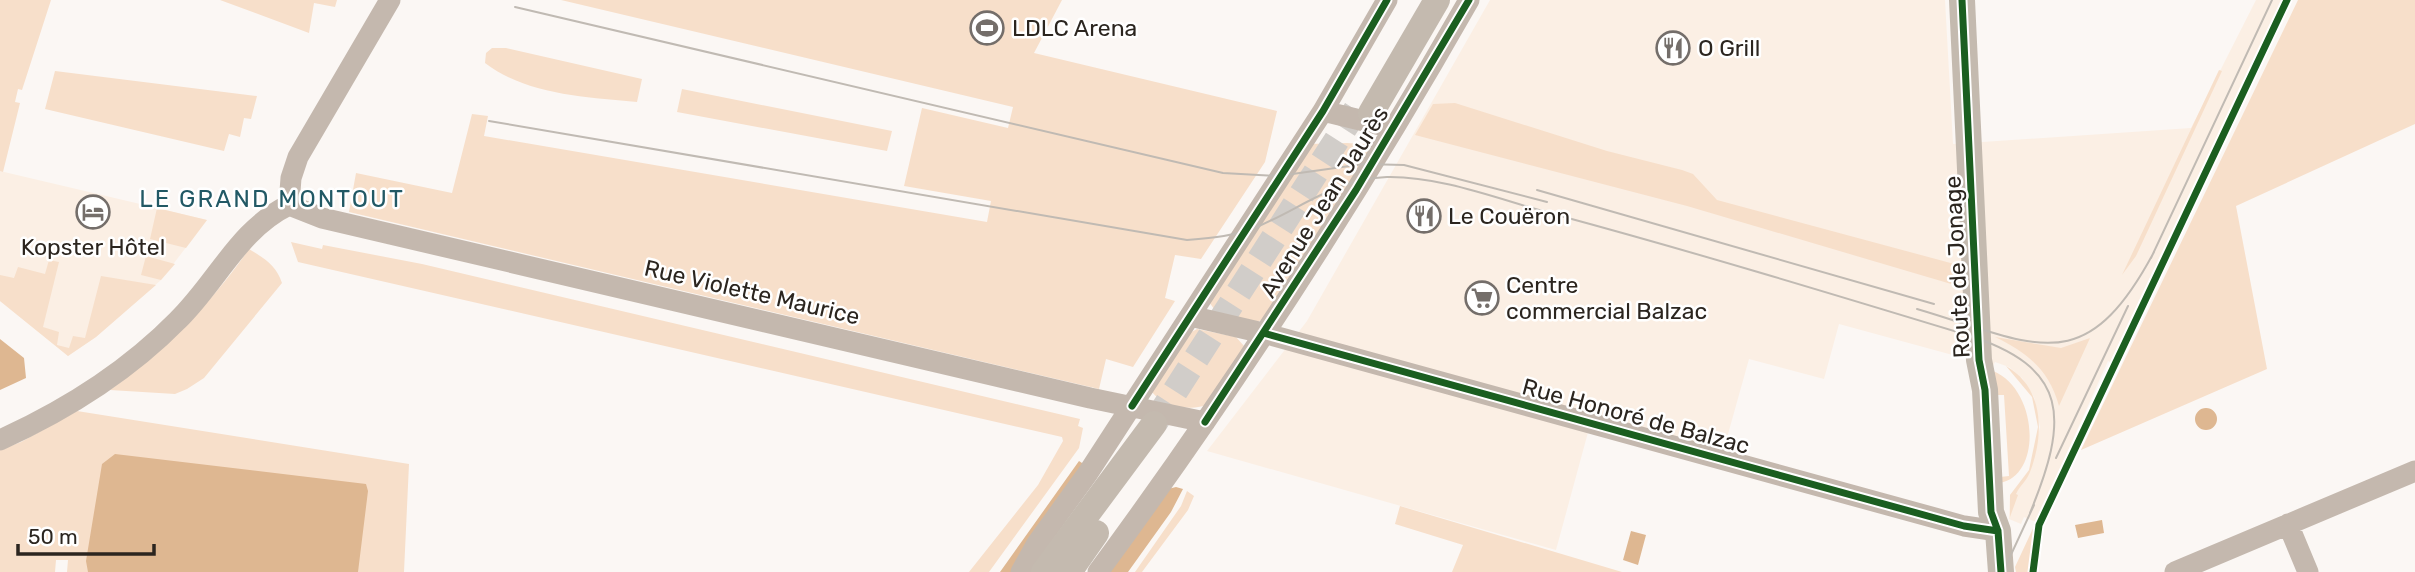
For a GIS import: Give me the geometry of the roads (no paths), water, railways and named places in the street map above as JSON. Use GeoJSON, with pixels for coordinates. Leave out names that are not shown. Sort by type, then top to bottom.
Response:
{"type":"FeatureCollection","features":[{"type":"Feature","properties":{"kind":"main road","name":"Avenue Jean Jaurès"},"geometry":{"type":"LineString","coordinates":[[1419,0],[1363,112],[1437,0]]}},
{"type":"Feature","properties":{"kind":"main road","name":"Route de Jonage"},"geometry":{"type":"LineString","coordinates":[[1962,0],[1979,360],[1985,390],[1992,525],[1989,572]]}},
{"type":"Feature","properties":{"kind":"main road"},"geometry":{"type":"LineString","coordinates":[[1044,572],[1162,426],[1069,572]]}},
{"type":"Feature","properties":{"kind":"main road","name":"Route de Jonage"},"geometry":{"type":"LineString","coordinates":[[1992,525],[2001,572]]}},
{"type":"Feature","properties":{"kind":"street"},"geometry":{"type":"LineString","coordinates":[[0,440],[79,399],[131,363],[179,319],[249,232],[266,216],[289,205],[290,178],[298,157],[390,0]]}},
{"type":"Feature","properties":{"kind":"street"},"geometry":{"type":"LineString","coordinates":[[1021,572],[1035,545],[1132,406],[1323,111],[1387,0]]}},
{"type":"Feature","properties":{"kind":"street","name":"Avenue Jean Jaurès"},"geometry":{"type":"LineString","coordinates":[[1098,572],[1178,465],[1393,128],[1469,0]]}},
{"type":"Feature","properties":{"kind":"street"},"geometry":{"type":"LineString","coordinates":[[1323,111],[1393,128]]}},
{"type":"Feature","properties":{"kind":"street","name":"Rue Violette Maurice"},"geometry":{"type":"LineString","coordinates":[[289,205],[322,218],[1205,422]]}},
{"type":"Feature","properties":{"kind":"street","name":"Rue Honoré de Balzac"},"geometry":{"type":"LineString","coordinates":[[1190,316],[1992,525]]}},
{"type":"Feature","properties":{"kind":"street"},"geometry":{"type":"LineString","coordinates":[[2175,572],[2415,471]]}},
{"type":"Feature","properties":{"kind":"street"},"geometry":{"type":"LineString","coordinates":[[2288,523],[2308,572]]}},
{"type":"Feature","properties":{"kind":"tunnel"},"geometry":{"type":"LineString","coordinates":[[1154,424],[1356,110]]}},
{"type":"Feature","properties":{"kind":"tram line"},"geometry":{"type":"LineString","coordinates":[[2151,258],[2272,0]]}},
{"type":"Feature","properties":{"kind":"tram line"},"geometry":{"type":"LineString","coordinates":[[515,7],[1223,173],[1278,176],[1364,164],[1404,165],[1547,202]]}},
{"type":"Feature","properties":{"kind":"tram line"},"geometry":{"type":"LineString","coordinates":[[489,121],[1187,240],[1242,232],[1275,219],[1336,188],[1369,179],[1408,178],[1473,190],[1812,288],[1999,347],[2025,363],[2042,381],[2052,401],[2054,424],[2051,450],[2030,513]]}},
{"type":"Feature","properties":{"kind":"tram line"},"geometry":{"type":"LineString","coordinates":[[1537,190],[1934,304]]}},
{"type":"Feature","properties":{"kind":"tram line"},"geometry":{"type":"LineString","coordinates":[[1917,309],[2026,341],[2054,343],[2080,337],[2104,321],[2129,293],[2154,252]]}},
{"type":"Feature","properties":{"kind":"tram line"},"geometry":{"type":"LineString","coordinates":[[2056,458],[2128,306]]}},
{"type":"Feature","properties":{"kind":"tram line"},"geometry":{"type":"LineString","coordinates":[[2003,572],[2034,505]]}},
{"type":"Feature","properties":{"kind":"place","name":"LDLC Arena"},"geometry":{"type":"Point","coordinates":[987,28]}},
{"type":"Feature","properties":{"kind":"place","name":"O Grill"},"geometry":{"type":"Point","coordinates":[1673,48]}},
{"type":"Feature","properties":{"kind":"place","name":"Kopster Hôtel"},"geometry":{"type":"Point","coordinates":[93,212]}},
{"type":"Feature","properties":{"kind":"place","name":"Le Couëron"},"geometry":{"type":"Point","coordinates":[1424,216]}},
{"type":"Feature","properties":{"kind":"place","name":"Centre commercial Balzac"},"geometry":{"type":"Point","coordinates":[1482,298]}},
{"type":"Feature","properties":{"kind":"district","name":"LE GRAND MONTOUT"},"geometry":{"type":"Point","coordinates":[272,199]}}]}
